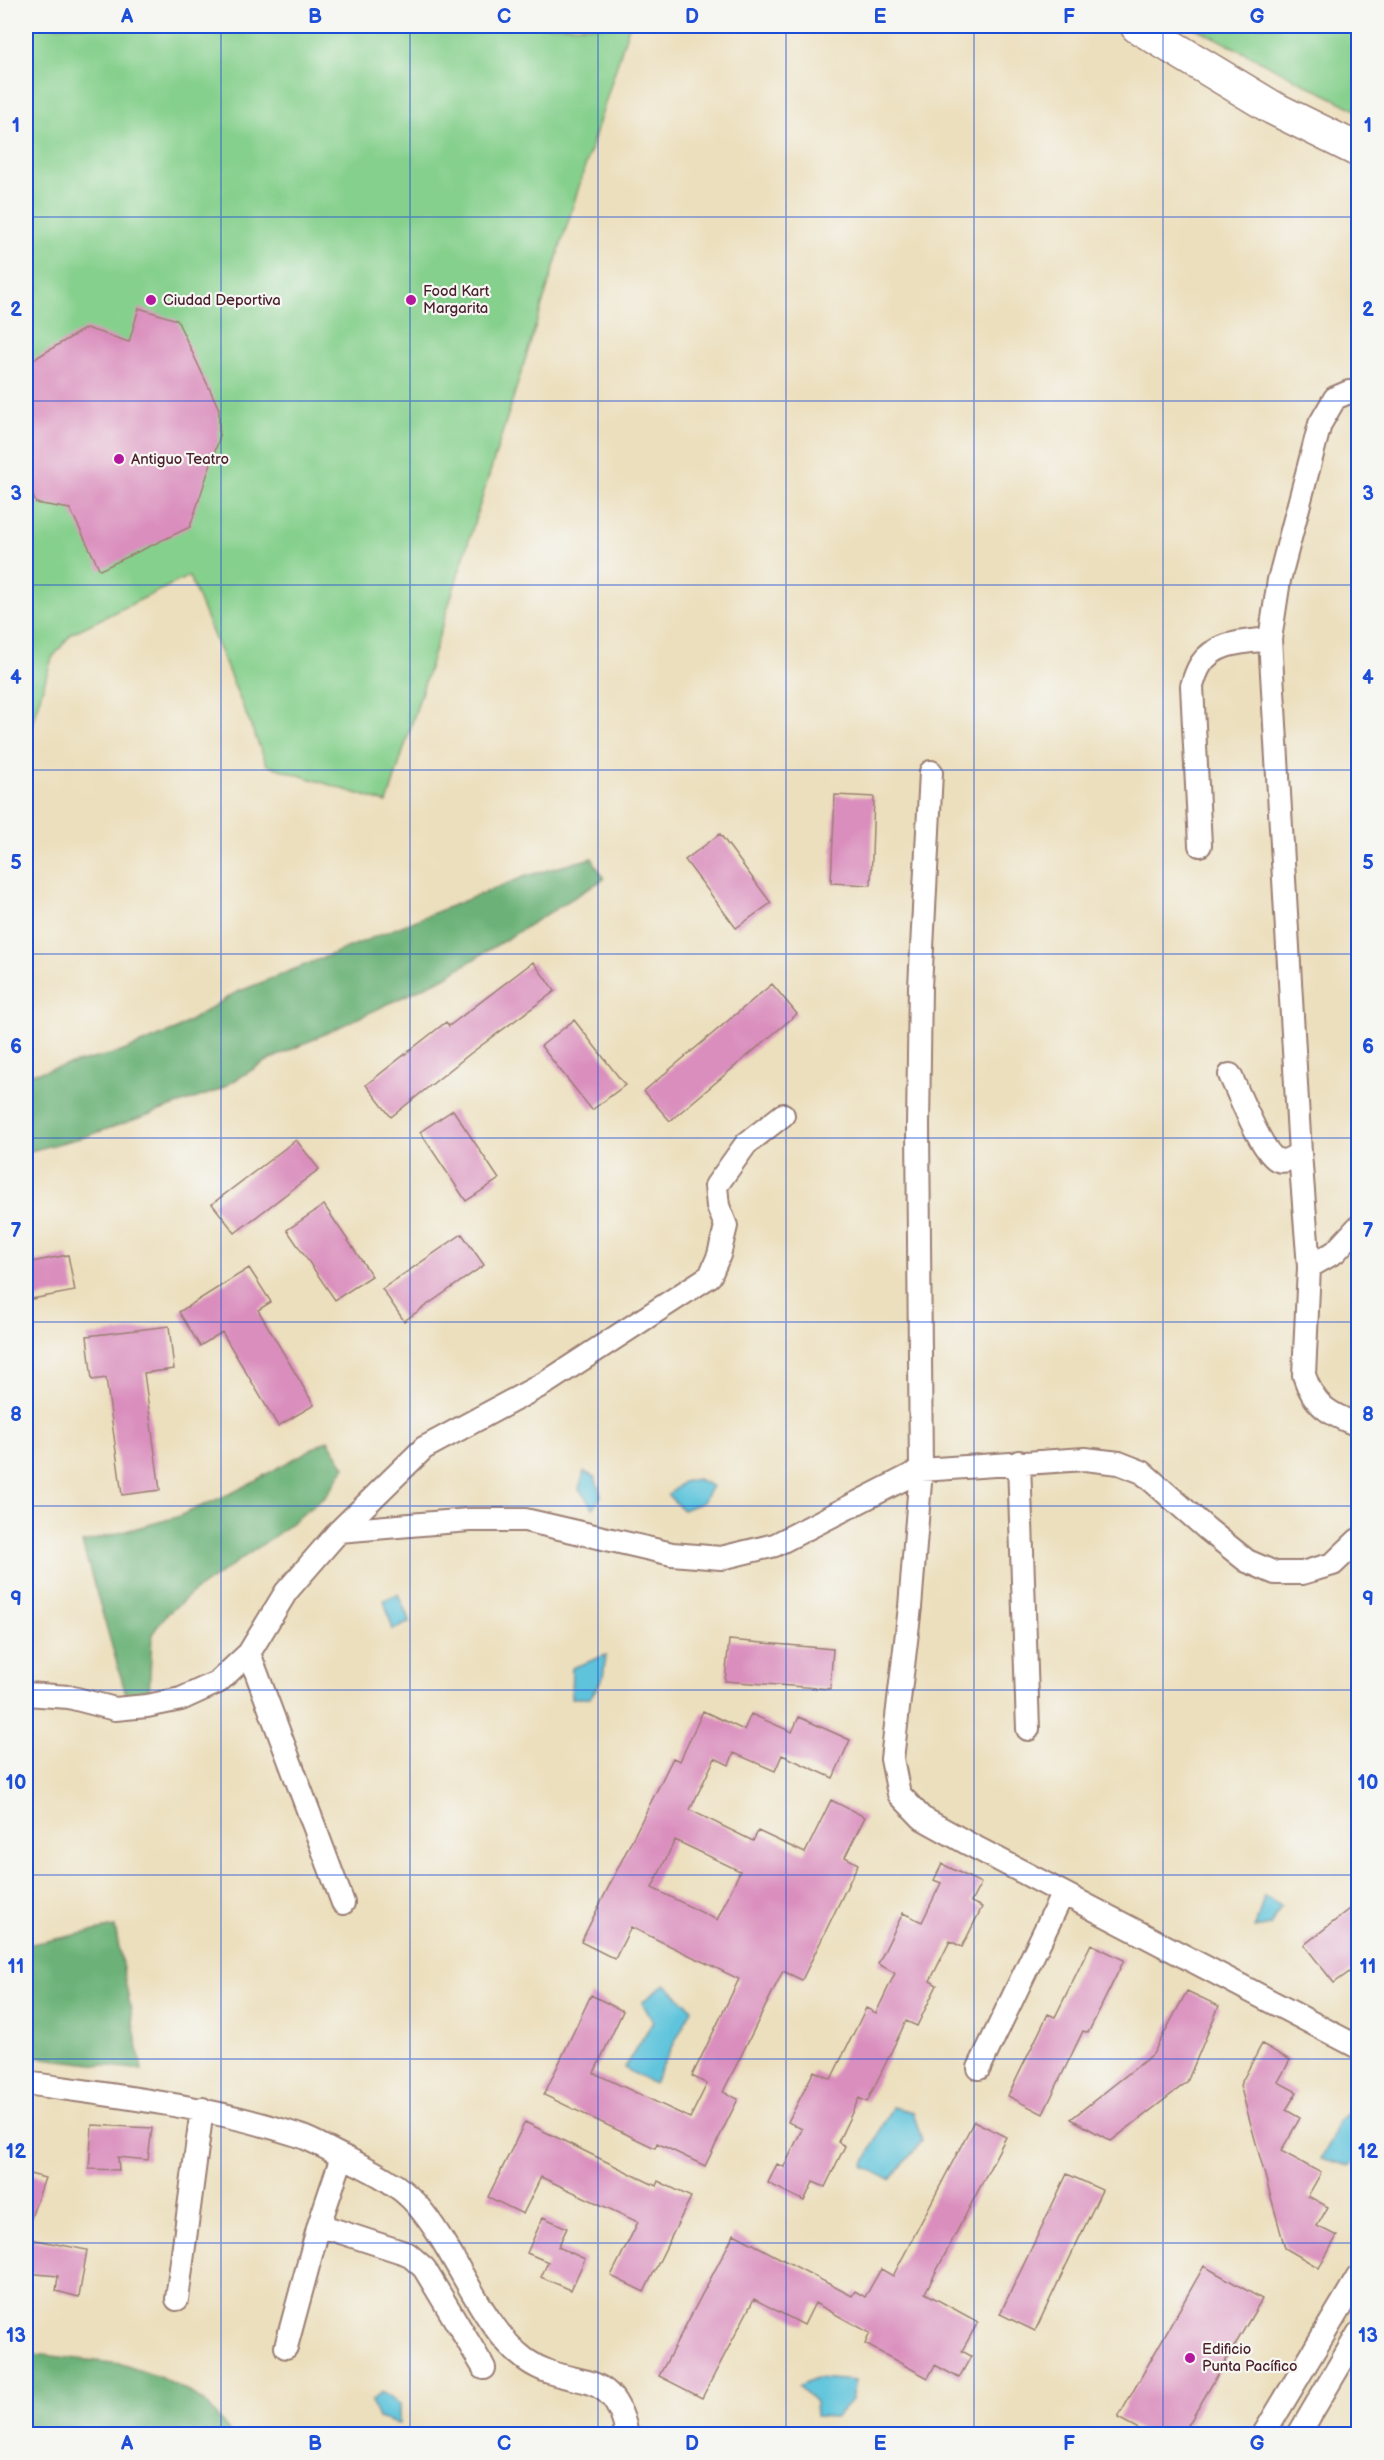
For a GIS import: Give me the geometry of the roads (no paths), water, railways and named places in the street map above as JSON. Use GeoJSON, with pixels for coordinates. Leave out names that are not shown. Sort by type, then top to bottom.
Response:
{"type":"FeatureCollection","features":[{"type":"Feature","properties":{"kind":"main road"},"geometry":{"type":"LineString","coordinates":[[1137,26],[1273,108],[1359,150]]}},
{"type":"Feature","properties":{"kind":"main road"},"geometry":{"type":"LineString","coordinates":[[1161,26],[1359,126]]}},
{"type":"Feature","properties":{"kind":"street"},"geometry":{"type":"LineString","coordinates":[[1359,394],[1349,392],[1335,398],[1320,424],[1274,599],[1270,639],[1299,1153],[1309,1267],[1304,1375],[1308,1387],[1320,1404],[1335,1416],[1359,1425]]}},
{"type":"Feature","properties":{"kind":"street"},"geometry":{"type":"LineString","coordinates":[[1200,845],[1191,686],[1201,664],[1213,652],[1230,644],[1270,639]]}},
{"type":"Feature","properties":{"kind":"street"},"geometry":{"type":"LineString","coordinates":[[932,772],[920,987],[918,1126],[921,1470],[910,1607],[892,1759],[898,1794],[922,1818],[1359,2047]]}},
{"type":"Feature","properties":{"kind":"street"},"geometry":{"type":"LineString","coordinates":[[1230,1075],[1258,1136],[1269,1153],[1276,1160],[1281,1161],[1288,1160],[1299,1153]]}},
{"type":"Feature","properties":{"kind":"street"},"geometry":{"type":"LineString","coordinates":[[26,1694],[69,1697],[115,1709],[147,1706],[181,1699],[218,1682],[249,1653],[286,1592],[339,1532],[423,1448],[547,1382],[710,1276],[719,1255],[726,1226],[718,1206],[716,1186],[746,1144],[783,1115]]}},
{"type":"Feature","properties":{"kind":"street"},"geometry":{"type":"LineString","coordinates":[[1309,1267],[1335,1252],[1359,1227]]}},
{"type":"Feature","properties":{"kind":"street"},"geometry":{"type":"LineString","coordinates":[[339,1532],[469,1520],[525,1520],[672,1554],[721,1558],[775,1545],[921,1470],[1085,1458],[1119,1463],[1142,1472],[1247,1561],[1275,1573],[1302,1573],[1333,1564],[1359,1540]]}},
{"type":"Feature","properties":{"kind":"street"},"geometry":{"type":"LineString","coordinates":[[1019,1462],[1028,1729]]}},
{"type":"Feature","properties":{"kind":"street"},"geometry":{"type":"LineString","coordinates":[[249,1653],[343,1903]]}},
{"type":"Feature","properties":{"kind":"street"},"geometry":{"type":"LineString","coordinates":[[980,2068],[1063,1893]]}},
{"type":"Feature","properties":{"kind":"street"},"geometry":{"type":"LineString","coordinates":[[26,2083],[202,2109],[299,2135],[373,2171],[406,2192],[423,2211],[497,2330],[526,2360],[550,2372],[587,2381],[604,2389],[614,2398],[623,2414],[627,2434]]}},
{"type":"Feature","properties":{"kind":"street"},"geometry":{"type":"LineString","coordinates":[[177,2299],[202,2109]]}},
{"type":"Feature","properties":{"kind":"street"},"geometry":{"type":"LineString","coordinates":[[286,2347],[319,2225],[342,2157]]}},
{"type":"Feature","properties":{"kind":"street"},"geometry":{"type":"LineString","coordinates":[[319,2225],[408,2254],[424,2268],[484,2368]]}},
{"type":"Feature","properties":{"kind":"street"},"geometry":{"type":"LineString","coordinates":[[1264,2434],[1359,2277]]}},
{"type":"Feature","properties":{"kind":"street"},"geometry":{"type":"LineString","coordinates":[[1299,2434],[1359,2334]]}},
{"type":"Feature","properties":{"kind":"water"},"geometry":{"type":"Polygon","coordinates":[[[584,1472],[595,1477],[601,1496],[593,1508],[579,1489],[584,1472]]]}},
{"type":"Feature","properties":{"kind":"water"},"geometry":{"type":"Polygon","coordinates":[[[697,1479],[712,1486],[703,1502],[683,1510],[668,1495],[683,1482],[697,1479]]]}},
{"type":"Feature","properties":{"kind":"water"},"geometry":{"type":"Polygon","coordinates":[[[398,1594],[410,1622],[393,1630],[384,1600],[398,1594]]]}},
{"type":"Feature","properties":{"kind":"water"},"geometry":{"type":"Polygon","coordinates":[[[606,1655],[603,1677],[590,1698],[571,1698],[572,1668],[606,1655]]]}},
{"type":"Feature","properties":{"kind":"water"},"geometry":{"type":"Polygon","coordinates":[[[1264,1896],[1281,1906],[1270,1925],[1255,1928],[1264,1896]]]}},
{"type":"Feature","properties":{"kind":"water"},"geometry":{"type":"Polygon","coordinates":[[[665,1984],[692,2009],[653,2084],[624,2068],[653,2022],[642,2002],[665,1984]]]}},
{"type":"Feature","properties":{"kind":"water"},"geometry":{"type":"Polygon","coordinates":[[[1358,2104],[1358,2158],[1349,2166],[1321,2158],[1333,2138],[1337,2123],[1358,2104]]]}},
{"type":"Feature","properties":{"kind":"water"},"geometry":{"type":"Polygon","coordinates":[[[892,2107],[913,2112],[922,2141],[890,2180],[863,2166],[892,2107]]]}},
{"type":"Feature","properties":{"kind":"water"},"geometry":{"type":"Polygon","coordinates":[[[816,2378],[855,2381],[851,2400],[835,2417],[816,2416],[815,2402],[799,2386],[816,2378]]]}},
{"type":"Feature","properties":{"kind":"water"},"geometry":{"type":"Polygon","coordinates":[[[382,2392],[399,2405],[399,2423],[378,2418],[371,2401],[382,2392]]]}},
{"type":"Feature","properties":{"kind":"place","name":"Ciudad Deportiva"},"geometry":{"type":"Point","coordinates":[151,300]}},
{"type":"Feature","properties":{"kind":"place","name":"Food Kart Margarita"},"geometry":{"type":"Point","coordinates":[411,300]}},
{"type":"Feature","properties":{"kind":"place","name":"Antiguo Teatro"},"geometry":{"type":"Point","coordinates":[119,459]}},
{"type":"Feature","properties":{"kind":"place","name":"Edificio Punta Pacífico"},"geometry":{"type":"Point","coordinates":[1190,2358]}}]}
